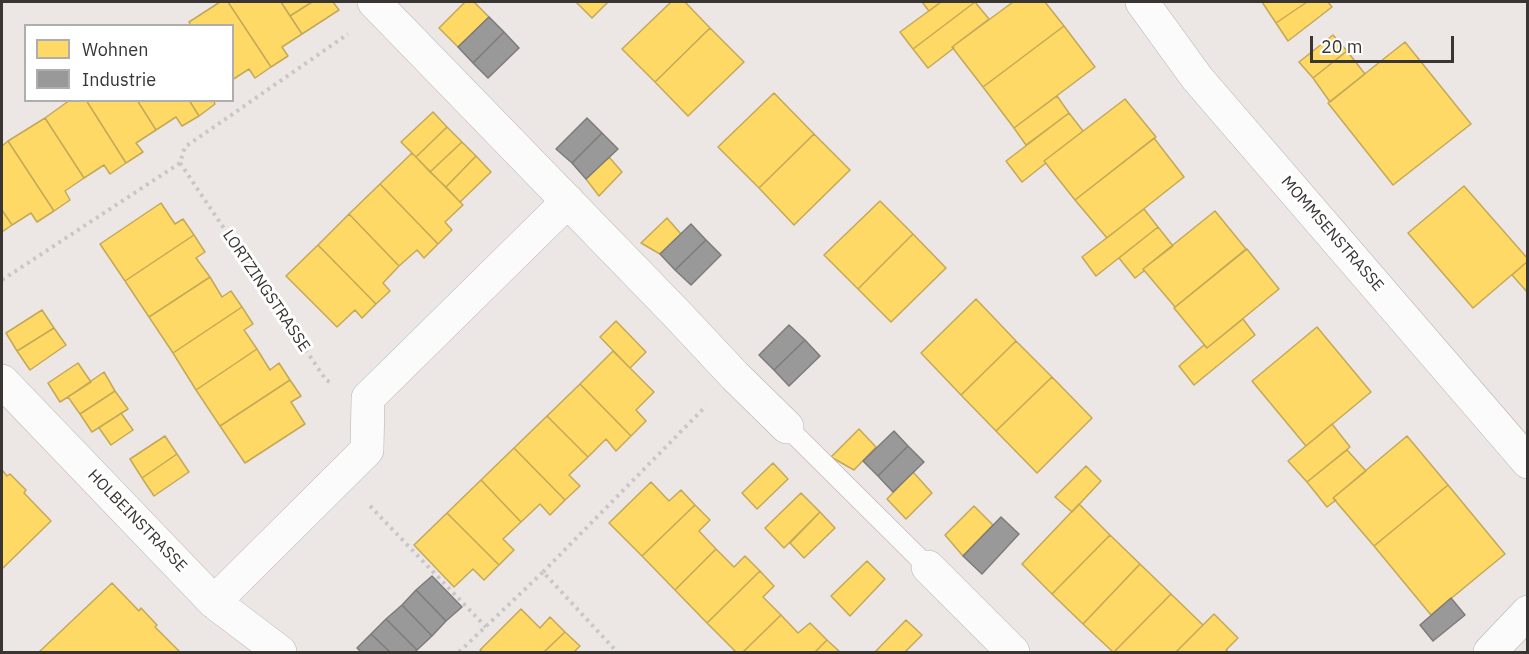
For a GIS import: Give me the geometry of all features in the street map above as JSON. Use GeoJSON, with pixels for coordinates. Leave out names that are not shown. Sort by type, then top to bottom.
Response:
{"type":"FeatureCollection","features":[{"type":"Feature","properties":{"kind":"street","name":"MOMMSENSTRASSE"},"geometry":{"type":"LineString","coordinates":[[1142,2],[1197,78],[1527,462]]}},
{"type":"Feature","properties":{"kind":"street"},"geometry":{"type":"LineString","coordinates":[[377,6],[787,427]]}},
{"type":"Feature","properties":{"kind":"street"},"geometry":{"type":"LineString","coordinates":[[214,602],[367,450],[368,398],[568,201]]}},
{"type":"Feature","properties":{"kind":"street","name":"HOLBEINSTRASSE"},"geometry":{"type":"LineString","coordinates":[[2,381],[214,602],[280,652]]}},
{"type":"Feature","properties":{"kind":"street"},"geometry":{"type":"LineString","coordinates":[[928,567],[1013,652]]}},
{"type":"Feature","properties":{"kind":"street"},"geometry":{"type":"LineString","coordinates":[[1490,652],[1527,612]]}},
{"type":"Feature","properties":{"kind":"lane"},"geometry":{"type":"LineString","coordinates":[[787,427],[928,567]]}},
{"type":"Feature","properties":{"kind":"path"},"geometry":{"type":"LineString","coordinates":[[2,280],[180,163],[185,147],[377,6]]}},
{"type":"Feature","properties":{"kind":"path","name":"LORTZINGSTRASSE"},"geometry":{"type":"LineString","coordinates":[[180,163],[326,380],[368,398]]}},
{"type":"Feature","properties":{"kind":"path"},"geometry":{"type":"LineString","coordinates":[[459,652],[543,572],[735,376]]}},
{"type":"Feature","properties":{"kind":"path"},"geometry":{"type":"LineString","coordinates":[[340,476],[486,627]]}},
{"type":"Feature","properties":{"kind":"path"},"geometry":{"type":"LineString","coordinates":[[543,572],[617,652]]}},
{"type":"Feature","properties":{"kind":"building: Wohnen"},"geometry":{"type":"Polygon","coordinates":[[[220,2],[228,2],[271,67],[255,78],[249,69],[234,79],[234,24],[190,24],[189,22],[220,2]]]}},
{"type":"Feature","properties":{"kind":"building: Wohnen"},"geometry":{"type":"Polygon","coordinates":[[[228,2],[281,2],[302,34],[282,47],[288,56],[271,67],[228,2]]]}},
{"type":"Feature","properties":{"kind":"building: Wohnen"},"geometry":{"type":"Polygon","coordinates":[[[281,2],[312,2],[290,16],[281,2]]]}},
{"type":"Feature","properties":{"kind":"building: Wohnen"},"geometry":{"type":"Polygon","coordinates":[[[312,2],[333,2],[339,10],[302,34],[290,16],[312,2]]]}},
{"type":"Feature","properties":{"kind":"building: Wohnen"},"geometry":{"type":"Polygon","coordinates":[[[465,2],[474,2],[489,17],[458,47],[439,28],[465,2]]]}},
{"type":"Feature","properties":{"kind":"building: Wohnen"},"geometry":{"type":"Polygon","coordinates":[[[576,2],[608,2],[592,18],[576,2]]]}},
{"type":"Feature","properties":{"kind":"building: Wohnen"},"geometry":{"type":"Polygon","coordinates":[[[671,2],[685,2],[710,28],[655,82],[622,49],[671,2]]]}},
{"type":"Feature","properties":{"kind":"building: Wohnen"},"geometry":{"type":"Polygon","coordinates":[[[922,2],[941,2],[929,11],[922,2]]]}},
{"type":"Feature","properties":{"kind":"building: Wohnen"},"geometry":{"type":"Polygon","coordinates":[[[941,2],[975,2],[913,49],[900,32],[941,2]]]}},
{"type":"Feature","properties":{"kind":"building: Wohnen"},"geometry":{"type":"Polygon","coordinates":[[[975,2],[989,19],[928,68],[913,49],[975,2]]]}},
{"type":"Feature","properties":{"kind":"building: Wohnen"},"geometry":{"type":"Polygon","coordinates":[[[1013,2],[1045,2],[1064,26],[983,87],[952,47],[1013,2]]]}},
{"type":"Feature","properties":{"kind":"building: Wohnen"},"geometry":{"type":"Polygon","coordinates":[[[1262,2],[1307,2],[1276,23],[1262,2]]]}},
{"type":"Feature","properties":{"kind":"building: Wohnen"},"geometry":{"type":"Polygon","coordinates":[[[1307,2],[1328,2],[1332,7],[1288,41],[1276,23],[1307,2]]]}},
{"type":"Feature","properties":{"kind":"building: Wohnen"},"geometry":{"type":"Polygon","coordinates":[[[1064,26],[1095,67],[1014,128],[983,87],[1064,26]]]}},
{"type":"Feature","properties":{"kind":"building: Wohnen"},"geometry":{"type":"Polygon","coordinates":[[[710,28],[744,62],[688,116],[655,82],[710,28]]]}},
{"type":"Feature","properties":{"kind":"building: Wohnen"},"geometry":{"type":"Polygon","coordinates":[[[1333,35],[1347,51],[1313,78],[1299,62],[1333,35]]]}},
{"type":"Feature","properties":{"kind":"building: Wohnen"},"geometry":{"type":"Polygon","coordinates":[[[1405,42],[1471,124],[1393,185],[1328,103],[1405,42]]]}},
{"type":"Feature","properties":{"kind":"building: Wohnen"},"geometry":{"type":"Polygon","coordinates":[[[1347,51],[1365,74],[1330,102],[1313,78],[1347,51]]]}},
{"type":"Feature","properties":{"kind":"building: Wohnen"},"geometry":{"type":"Polygon","coordinates":[[[774,93],[814,134],[759,188],[718,147],[774,93]]]}},
{"type":"Feature","properties":{"kind":"building: Wohnen"},"geometry":{"type":"Polygon","coordinates":[[[1057,96],[1069,113],[1026,145],[1014,128],[1057,96]]]}},
{"type":"Feature","properties":{"kind":"building: Wohnen"},"geometry":{"type":"Polygon","coordinates":[[[1125,99],[1156,137],[1075,200],[1044,161],[1125,99]]]}},
{"type":"Feature","properties":{"kind":"building: Wohnen"},"geometry":{"type":"Polygon","coordinates":[[[67,102],[87,102],[126,163],[110,174],[104,165],[84,178],[45,118],[67,102]]]}},
{"type":"Feature","properties":{"kind":"building: Wohnen"},"geometry":{"type":"Polygon","coordinates":[[[87,102],[138,102],[156,130],[136,143],[143,152],[126,163],[87,102]]]}},
{"type":"Feature","properties":{"kind":"building: Wohnen"},"geometry":{"type":"Polygon","coordinates":[[[138,102],[190,102],[199,116],[182,126],[176,117],[156,130],[138,102]]]}},
{"type":"Feature","properties":{"kind":"building: Wohnen"},"geometry":{"type":"Polygon","coordinates":[[[190,102],[214,102],[215,104],[199,116],[190,102]]]}},
{"type":"Feature","properties":{"kind":"building: Wohnen"},"geometry":{"type":"Polygon","coordinates":[[[433,112],[447,127],[416,157],[401,142],[433,112]]]}},
{"type":"Feature","properties":{"kind":"building: Wohnen"},"geometry":{"type":"Polygon","coordinates":[[[1069,113],[1083,131],[1044,161],[1046,163],[1022,182],[1006,161],[1069,113]]]}},
{"type":"Feature","properties":{"kind":"building: Wohnen"},"geometry":{"type":"Polygon","coordinates":[[[45,118],[84,178],[65,191],[70,200],[54,211],[8,141],[45,118]]]}},
{"type":"Feature","properties":{"kind":"building: Wohnen"},"geometry":{"type":"Polygon","coordinates":[[[447,127],[462,142],[430,172],[416,157],[447,127]]]}},
{"type":"Feature","properties":{"kind":"building: Wohnen"},"geometry":{"type":"Polygon","coordinates":[[[814,134],[850,170],[794,225],[759,188],[814,134]]]}},
{"type":"Feature","properties":{"kind":"building: Wohnen"},"geometry":{"type":"Polygon","coordinates":[[[1154,138],[1184,177],[1107,238],[1075,200],[1154,138]]]}},
{"type":"Feature","properties":{"kind":"building: Wohnen"},"geometry":{"type":"Polygon","coordinates":[[[8,141],[54,211],[37,222],[31,213],[12,225],[2,210],[2,146],[8,141]]]}},
{"type":"Feature","properties":{"kind":"building: Wohnen"},"geometry":{"type":"Polygon","coordinates":[[[462,142],[476,156],[446,187],[430,172],[462,142]]]}},
{"type":"Feature","properties":{"kind":"building: Wohnen"},"geometry":{"type":"Polygon","coordinates":[[[412,153],[463,205],[445,222],[452,230],[438,244],[380,184],[412,153]]]}},
{"type":"Feature","properties":{"kind":"building: Wohnen"},"geometry":{"type":"Polygon","coordinates":[[[476,156],[491,172],[460,202],[446,187],[476,156]]]}},
{"type":"Feature","properties":{"kind":"building: Wohnen"},"geometry":{"type":"Polygon","coordinates":[[[609,157],[622,172],[599,196],[586,179],[609,157]]]}},
{"type":"Feature","properties":{"kind":"building: Wohnen"},"geometry":{"type":"Polygon","coordinates":[[[380,184],[438,244],[424,258],[417,250],[399,266],[349,214],[380,184]]]}},
{"type":"Feature","properties":{"kind":"building: Wohnen"},"geometry":{"type":"Polygon","coordinates":[[[1464,186],[1528,259],[1473,308],[1408,233],[1464,186]]]}},
{"type":"Feature","properties":{"kind":"building: Wohnen"},"geometry":{"type":"Polygon","coordinates":[[[880,201],[913,234],[858,289],[824,255],[880,201]]]}},
{"type":"Feature","properties":{"kind":"building: Wohnen"},"geometry":{"type":"Polygon","coordinates":[[[161,203],[175,224],[183,219],[194,235],[125,281],[100,244],[161,203]]]}},
{"type":"Feature","properties":{"kind":"building: Wohnen"},"geometry":{"type":"Polygon","coordinates":[[[1144,209],[1158,227],[1096,276],[1082,257],[1144,209]]]}},
{"type":"Feature","properties":{"kind":"building: Wohnen"},"geometry":{"type":"Polygon","coordinates":[[[2,210],[12,225],[2,232],[2,210]]]}},
{"type":"Feature","properties":{"kind":"building: Wohnen"},"geometry":{"type":"Polygon","coordinates":[[[1215,211],[1246,249],[1175,307],[1143,269],[1215,211]]]}},
{"type":"Feature","properties":{"kind":"building: Wohnen"},"geometry":{"type":"Polygon","coordinates":[[[349,214],[399,266],[383,283],[390,291],[376,304],[318,245],[349,214]]]}},
{"type":"Feature","properties":{"kind":"building: Wohnen"},"geometry":{"type":"Polygon","coordinates":[[[667,218],[681,234],[660,254],[641,243],[667,218]]]}},
{"type":"Feature","properties":{"kind":"building: Wohnen"},"geometry":{"type":"Polygon","coordinates":[[[1158,227],[1173,246],[1135,278],[1119,258],[1158,227]]]}},
{"type":"Feature","properties":{"kind":"building: Wohnen"},"geometry":{"type":"Polygon","coordinates":[[[913,234],[946,268],[891,322],[858,289],[913,234]]]}},
{"type":"Feature","properties":{"kind":"building: Wohnen"},"geometry":{"type":"Polygon","coordinates":[[[194,235],[205,252],[196,258],[210,277],[149,317],[125,281],[194,235]]]}},
{"type":"Feature","properties":{"kind":"building: Wohnen"},"geometry":{"type":"Polygon","coordinates":[[[318,245],[376,304],[362,318],[355,310],[337,327],[286,276],[318,245]]]}},
{"type":"Feature","properties":{"kind":"building: Wohnen"},"geometry":{"type":"Polygon","coordinates":[[[1247,249],[1279,289],[1207,348],[1174,308],[1247,249]]]}},
{"type":"Feature","properties":{"kind":"building: Wohnen"},"geometry":{"type":"Polygon","coordinates":[[[1528,261],[1528,293],[1512,275],[1528,261]]]}},
{"type":"Feature","properties":{"kind":"building: Wohnen"},"geometry":{"type":"Polygon","coordinates":[[[210,277],[222,297],[231,291],[242,307],[173,353],[149,317],[210,277]]]}},
{"type":"Feature","properties":{"kind":"building: Wohnen"},"geometry":{"type":"Polygon","coordinates":[[[976,299],[1016,341],[961,395],[921,353],[976,299]]]}},
{"type":"Feature","properties":{"kind":"building: Wohnen"},"geometry":{"type":"Polygon","coordinates":[[[242,307],[253,324],[244,330],[257,349],[196,390],[173,353],[242,307]]]}},
{"type":"Feature","properties":{"kind":"building: Wohnen"},"geometry":{"type":"Polygon","coordinates":[[[42,310],[54,328],[17,351],[6,333],[42,310]]]}},
{"type":"Feature","properties":{"kind":"building: Wohnen"},"geometry":{"type":"Polygon","coordinates":[[[1243,319],[1255,335],[1194,385],[1179,366],[1204,345],[1207,348],[1243,319]]]}},
{"type":"Feature","properties":{"kind":"building: Wohnen"},"geometry":{"type":"Polygon","coordinates":[[[616,321],[646,352],[630,368],[600,337],[616,321]]]}},
{"type":"Feature","properties":{"kind":"building: Wohnen"},"geometry":{"type":"Polygon","coordinates":[[[1317,327],[1371,392],[1306,446],[1252,381],[1317,327]]]}},
{"type":"Feature","properties":{"kind":"building: Wohnen"},"geometry":{"type":"Polygon","coordinates":[[[54,328],[66,345],[30,370],[17,351],[54,328]]]}},
{"type":"Feature","properties":{"kind":"building: Wohnen"},"geometry":{"type":"Polygon","coordinates":[[[1016,341],[1052,377],[996,431],[961,395],[1016,341]]]}},
{"type":"Feature","properties":{"kind":"building: Wohnen"},"geometry":{"type":"Polygon","coordinates":[[[257,349],[270,370],[279,363],[290,380],[220,426],[196,390],[257,349]]]}},
{"type":"Feature","properties":{"kind":"building: Wohnen"},"geometry":{"type":"Polygon","coordinates":[[[613,351],[654,392],[636,410],[646,421],[631,436],[580,384],[613,351]]]}},
{"type":"Feature","properties":{"kind":"building: Wohnen"},"geometry":{"type":"Polygon","coordinates":[[[78,363],[91,382],[60,402],[48,383],[78,363]]]}},
{"type":"Feature","properties":{"kind":"building: Wohnen"},"geometry":{"type":"Polygon","coordinates":[[[104,372],[115,391],[80,414],[68,397],[104,372]]]}},
{"type":"Feature","properties":{"kind":"building: Wohnen"},"geometry":{"type":"Polygon","coordinates":[[[1052,377],[1092,418],[1037,473],[996,431],[1052,377]]]}},
{"type":"Feature","properties":{"kind":"building: Wohnen"},"geometry":{"type":"Polygon","coordinates":[[[290,380],[301,396],[291,402],[305,424],[245,463],[220,426],[290,380]]]}},
{"type":"Feature","properties":{"kind":"building: Wohnen"},"geometry":{"type":"Polygon","coordinates":[[[580,384],[631,436],[616,451],[606,439],[588,457],[547,416],[580,384]]]}},
{"type":"Feature","properties":{"kind":"building: Wohnen"},"geometry":{"type":"Polygon","coordinates":[[[115,391],[128,409],[92,432],[80,414],[115,391]]]}},
{"type":"Feature","properties":{"kind":"building: Wohnen"},"geometry":{"type":"Polygon","coordinates":[[[121,413],[133,430],[111,445],[99,428],[121,413]]]}},
{"type":"Feature","properties":{"kind":"building: Wohnen"},"geometry":{"type":"Polygon","coordinates":[[[547,416],[588,457],[569,475],[580,486],[565,500],[514,448],[547,416]]]}},
{"type":"Feature","properties":{"kind":"building: Wohnen"},"geometry":{"type":"Polygon","coordinates":[[[1332,424],[1350,447],[1307,482],[1288,461],[1332,424]]]}},
{"type":"Feature","properties":{"kind":"building: Wohnen"},"geometry":{"type":"Polygon","coordinates":[[[859,429],[876,447],[854,470],[831,457],[859,429]]]}},
{"type":"Feature","properties":{"kind":"building: Wohnen"},"geometry":{"type":"Polygon","coordinates":[[[165,436],[177,454],[142,478],[130,459],[165,436]]]}},
{"type":"Feature","properties":{"kind":"building: Wohnen"},"geometry":{"type":"Polygon","coordinates":[[[1407,436],[1448,485],[1374,546],[1333,498],[1407,436]]]}},
{"type":"Feature","properties":{"kind":"building: Wohnen"},"geometry":{"type":"Polygon","coordinates":[[[514,448],[565,500],[550,515],[540,504],[521,522],[481,480],[514,448]]]}},
{"type":"Feature","properties":{"kind":"building: Wohnen"},"geometry":{"type":"Polygon","coordinates":[[[1347,450],[1366,471],[1333,498],[1336,500],[1327,507],[1307,482],[1347,450]]]}},
{"type":"Feature","properties":{"kind":"building: Wohnen"},"geometry":{"type":"Polygon","coordinates":[[[177,454],[189,472],[154,496],[142,478],[177,454]]]}},
{"type":"Feature","properties":{"kind":"building: Wohnen"},"geometry":{"type":"Polygon","coordinates":[[[773,463],[788,479],[757,509],[742,493],[773,463]]]}},
{"type":"Feature","properties":{"kind":"building: Wohnen"},"geometry":{"type":"Polygon","coordinates":[[[1086,466],[1101,481],[1072,512],[1055,497],[1086,466]]]}},
{"type":"Feature","properties":{"kind":"building: Wohnen"},"geometry":{"type":"Polygon","coordinates":[[[2,470],[7,476],[10,474],[26,490],[24,493],[51,521],[2,569],[2,470]]]}},
{"type":"Feature","properties":{"kind":"building: Wohnen"},"geometry":{"type":"Polygon","coordinates":[[[913,472],[932,493],[906,519],[887,499],[913,472]]]}},
{"type":"Feature","properties":{"kind":"building: Wohnen"},"geometry":{"type":"Polygon","coordinates":[[[481,480],[521,522],[503,539],[514,550],[499,565],[447,513],[481,480]]]}},
{"type":"Feature","properties":{"kind":"building: Wohnen"},"geometry":{"type":"Polygon","coordinates":[[[651,482],[669,501],[681,490],[695,505],[642,556],[609,523],[651,482]]]}},
{"type":"Feature","properties":{"kind":"building: Wohnen"},"geometry":{"type":"Polygon","coordinates":[[[1448,485],[1505,554],[1431,615],[1374,546],[1448,485]]]}},
{"type":"Feature","properties":{"kind":"building: Wohnen"},"geometry":{"type":"Polygon","coordinates":[[[801,493],[820,512],[784,548],[765,528],[801,493]]]}},
{"type":"Feature","properties":{"kind":"building: Wohnen"},"geometry":{"type":"Polygon","coordinates":[[[1079,504],[1110,535],[1052,594],[1022,564],[1079,504]]]}},
{"type":"Feature","properties":{"kind":"building: Wohnen"},"geometry":{"type":"Polygon","coordinates":[[[695,505],[710,520],[699,531],[716,549],[675,590],[642,556],[695,505]]]}},
{"type":"Feature","properties":{"kind":"building: Wohnen"},"geometry":{"type":"Polygon","coordinates":[[[974,506],[993,525],[963,556],[945,535],[974,506]]]}},
{"type":"Feature","properties":{"kind":"building: Wohnen"},"geometry":{"type":"Polygon","coordinates":[[[820,512],[835,528],[804,558],[790,543],[820,512]]]}},
{"type":"Feature","properties":{"kind":"building: Wohnen"},"geometry":{"type":"Polygon","coordinates":[[[447,513],[499,565],[484,580],[473,569],[454,587],[414,545],[447,513]]]}},
{"type":"Feature","properties":{"kind":"building: Wohnen"},"geometry":{"type":"Polygon","coordinates":[[[1110,535],[1140,564],[1083,624],[1052,594],[1110,535]]]}},
{"type":"Feature","properties":{"kind":"building: Wohnen"},"geometry":{"type":"Polygon","coordinates":[[[716,549],[734,567],[745,556],[760,571],[707,623],[675,590],[716,549]]]}},
{"type":"Feature","properties":{"kind":"building: Wohnen"},"geometry":{"type":"Polygon","coordinates":[[[867,561],[885,579],[850,616],[831,596],[867,561]]]}},
{"type":"Feature","properties":{"kind":"building: Wohnen"},"geometry":{"type":"Polygon","coordinates":[[[1140,564],[1171,594],[1113,652],[1083,624],[1140,564]]]}},
{"type":"Feature","properties":{"kind":"building: Wohnen"},"geometry":{"type":"Polygon","coordinates":[[[760,571],[774,586],[763,597],[781,615],[743,652],[736,652],[707,623],[760,571]]]}},
{"type":"Feature","properties":{"kind":"building: Wohnen"},"geometry":{"type":"Polygon","coordinates":[[[112,583],[139,611],[141,608],[157,625],[155,627],[180,652],[39,652],[112,583]]]}},
{"type":"Feature","properties":{"kind":"building: Wohnen"},"geometry":{"type":"Polygon","coordinates":[[[1171,594],[1203,625],[1176,652],[1114,652],[1171,594]]]}},
{"type":"Feature","properties":{"kind":"building: Wohnen"},"geometry":{"type":"Polygon","coordinates":[[[521,609],[540,628],[550,617],[565,632],[544,652],[483,652],[480,650],[521,609]]]}},
{"type":"Feature","properties":{"kind":"building: Wohnen"},"geometry":{"type":"Polygon","coordinates":[[[1214,614],[1238,638],[1226,650],[1229,652],[1176,652],[1214,614]]]}},
{"type":"Feature","properties":{"kind":"building: Wohnen"},"geometry":{"type":"Polygon","coordinates":[[[781,615],[798,633],[810,623],[827,640],[815,652],[743,652],[781,615]]]}},
{"type":"Feature","properties":{"kind":"building: Wohnen"},"geometry":{"type":"Polygon","coordinates":[[[906,620],[922,635],[905,652],[875,652],[906,620]]]}},
{"type":"Feature","properties":{"kind":"building: Wohnen"},"geometry":{"type":"Polygon","coordinates":[[[565,632],[580,646],[574,652],[544,652],[565,632]]]}},
{"type":"Feature","properties":{"kind":"building: Wohnen"},"geometry":{"type":"Polygon","coordinates":[[[827,640],[840,652],[815,652],[827,640]]]}},
{"type":"Feature","properties":{"kind":"building: Industrie"},"geometry":{"type":"Polygon","coordinates":[[[489,17],[504,32],[473,63],[458,47],[489,17]]]}},
{"type":"Feature","properties":{"kind":"building: Industrie"},"geometry":{"type":"Polygon","coordinates":[[[504,32],[519,48],[488,78],[473,63],[504,32]]]}},
{"type":"Feature","properties":{"kind":"building: Industrie"},"geometry":{"type":"Polygon","coordinates":[[[587,118],[602,133],[572,163],[556,149],[587,118]]]}},
{"type":"Feature","properties":{"kind":"building: Industrie"},"geometry":{"type":"Polygon","coordinates":[[[602,133],[618,149],[586,179],[572,163],[602,133]]]}},
{"type":"Feature","properties":{"kind":"building: Industrie"},"geometry":{"type":"Polygon","coordinates":[[[691,224],[706,240],[675,270],[660,254],[691,224]]]}},
{"type":"Feature","properties":{"kind":"building: Industrie"},"geometry":{"type":"Polygon","coordinates":[[[706,240],[721,255],[691,285],[675,270],[706,240]]]}},
{"type":"Feature","properties":{"kind":"building: Industrie"},"geometry":{"type":"Polygon","coordinates":[[[789,325],[805,340],[774,370],[759,355],[789,325]]]}},
{"type":"Feature","properties":{"kind":"building: Industrie"},"geometry":{"type":"Polygon","coordinates":[[[805,340],[820,356],[789,386],[774,370],[805,340]]]}},
{"type":"Feature","properties":{"kind":"building: Industrie"},"geometry":{"type":"Polygon","coordinates":[[[894,431],[908,446],[878,476],[863,461],[894,431]]]}},
{"type":"Feature","properties":{"kind":"building: Industrie"},"geometry":{"type":"Polygon","coordinates":[[[908,446],[924,462],[893,492],[878,476],[908,446]]]}},
{"type":"Feature","properties":{"kind":"building: Industrie"},"geometry":{"type":"Polygon","coordinates":[[[1001,517],[1019,534],[982,574],[963,556],[1001,517]]]}},
{"type":"Feature","properties":{"kind":"building: Industrie"},"geometry":{"type":"Polygon","coordinates":[[[432,576],[462,607],[446,621],[416,590],[432,576]]]}},
{"type":"Feature","properties":{"kind":"building: Industrie"},"geometry":{"type":"Polygon","coordinates":[[[416,590],[446,621],[432,636],[402,605],[416,590]]]}},
{"type":"Feature","properties":{"kind":"building: Industrie"},"geometry":{"type":"Polygon","coordinates":[[[1451,598],[1465,615],[1433,641],[1420,625],[1451,598]]]}},
{"type":"Feature","properties":{"kind":"building: Industrie"},"geometry":{"type":"Polygon","coordinates":[[[402,605],[432,636],[417,650],[386,619],[402,605]]]}},
{"type":"Feature","properties":{"kind":"building: Industrie"},"geometry":{"type":"Polygon","coordinates":[[[386,619],[417,650],[415,652],[390,652],[371,634],[386,619]]]}},
{"type":"Feature","properties":{"kind":"building: Industrie"},"geometry":{"type":"Polygon","coordinates":[[[371,634],[390,652],[361,652],[357,648],[371,634]]]}}]}
